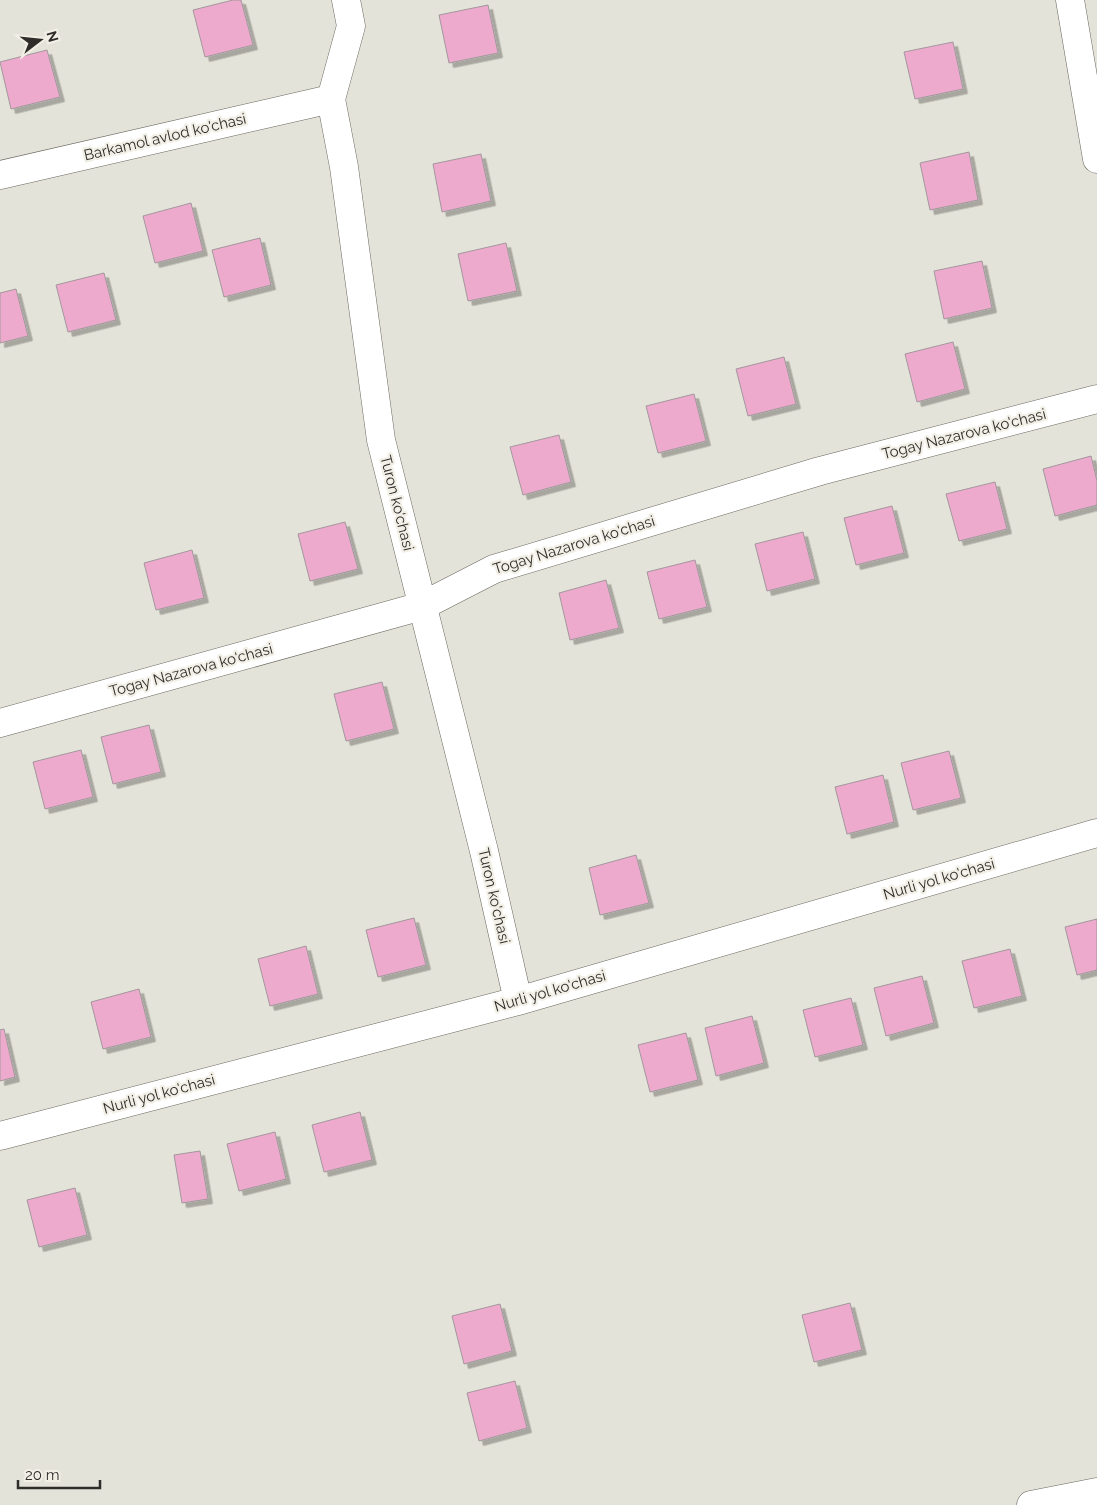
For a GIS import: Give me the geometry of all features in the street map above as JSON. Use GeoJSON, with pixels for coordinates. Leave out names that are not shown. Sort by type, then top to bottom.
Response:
{"type":"FeatureCollection","features":[{"type":"Feature","properties":{"kind":"street","name":"Turon ko'chasi"},"geometry":{"type":"LineString","coordinates":[[346,0],[351,26],[331,99],[344,167],[381,440],[484,851],[518,1000]]}},
{"type":"Feature","properties":{"kind":"street"},"geometry":{"type":"LineString","coordinates":[[1070,0],[1097,159]]}},
{"type":"Feature","properties":{"kind":"street","name":"Barkamol avlod ko'chasi"},"geometry":{"type":"LineString","coordinates":[[0,175],[331,99]]}},
{"type":"Feature","properties":{"kind":"street","name":"Togay Nazarova ko'chasi"},"geometry":{"type":"LineString","coordinates":[[0,723],[422,606],[494,569],[820,471],[1097,399]]}},
{"type":"Feature","properties":{"kind":"street","name":"Nurli yol ko'chasi"},"geometry":{"type":"LineString","coordinates":[[0,1136],[518,1000],[1097,834]]}},
{"type":"Feature","properties":{"kind":"street"},"geometry":{"type":"LineString","coordinates":[[1030,1505],[1097,1492]]}},
{"type":"Feature","properties":{"kind":"building"},"geometry":{"type":"Polygon","coordinates":[[[233,0],[241,0],[253,45],[205,57],[193,10],[233,0]]]}},
{"type":"Feature","properties":{"kind":"building"},"geometry":{"type":"Polygon","coordinates":[[[488,5],[498,53],[449,63],[439,15],[488,5]]]}},
{"type":"Feature","properties":{"kind":"building"},"geometry":{"type":"Polygon","coordinates":[[[953,42],[963,89],[915,99],[904,52],[953,42]]]}},
{"type":"Feature","properties":{"kind":"building"},"geometry":{"type":"Polygon","coordinates":[[[47,50],[60,97],[11,109],[0,62],[47,50]]]}},
{"type":"Feature","properties":{"kind":"building"},"geometry":{"type":"Polygon","coordinates":[[[969,152],[978,200],[930,210],[920,163],[969,152]]]}},
{"type":"Feature","properties":{"kind":"building"},"geometry":{"type":"Polygon","coordinates":[[[481,154],[491,201],[442,212],[433,164],[481,154]]]}},
{"type":"Feature","properties":{"kind":"building"},"geometry":{"type":"Polygon","coordinates":[[[191,203],[203,251],[155,263],[143,216],[191,203]]]}},
{"type":"Feature","properties":{"kind":"building"},"geometry":{"type":"Polygon","coordinates":[[[260,238],[271,285],[224,297],[212,250],[260,238]]]}},
{"type":"Feature","properties":{"kind":"building"},"geometry":{"type":"Polygon","coordinates":[[[506,243],[517,291],[468,301],[458,254],[506,243]]]}},
{"type":"Feature","properties":{"kind":"building"},"geometry":{"type":"Polygon","coordinates":[[[982,261],[992,308],[944,319],[934,271],[982,261]]]}},
{"type":"Feature","properties":{"kind":"building"},"geometry":{"type":"Polygon","coordinates":[[[104,273],[116,320],[68,332],[56,285],[104,273]]]}},
{"type":"Feature","properties":{"kind":"building"},"geometry":{"type":"Polygon","coordinates":[[[16,289],[28,336],[0,343],[0,293],[16,289]]]}},
{"type":"Feature","properties":{"kind":"building"},"geometry":{"type":"Polygon","coordinates":[[[953,342],[965,389],[917,402],[905,354],[953,342]]]}},
{"type":"Feature","properties":{"kind":"building"},"geometry":{"type":"Polygon","coordinates":[[[784,357],[796,404],[748,416],[736,369],[784,357]]]}},
{"type":"Feature","properties":{"kind":"building"},"geometry":{"type":"Polygon","coordinates":[[[694,394],[706,441],[658,453],[646,406],[694,394]]]}},
{"type":"Feature","properties":{"kind":"building"},"geometry":{"type":"Polygon","coordinates":[[[559,435],[571,482],[523,495],[510,447],[559,435]]]}},
{"type":"Feature","properties":{"kind":"building"},"geometry":{"type":"Polygon","coordinates":[[[1091,456],[1097,481],[1097,505],[1055,516],[1043,469],[1091,456]]]}},
{"type":"Feature","properties":{"kind":"building"},"geometry":{"type":"Polygon","coordinates":[[[995,482],[1007,529],[959,541],[946,494],[995,482]]]}},
{"type":"Feature","properties":{"kind":"building"},"geometry":{"type":"Polygon","coordinates":[[[892,506],[904,553],[856,565],[844,518],[892,506]]]}},
{"type":"Feature","properties":{"kind":"building"},"geometry":{"type":"Polygon","coordinates":[[[345,522],[358,569],[310,581],[298,534],[345,522]]]}},
{"type":"Feature","properties":{"kind":"building"},"geometry":{"type":"Polygon","coordinates":[[[803,532],[815,579],[767,591],[755,544],[803,532]]]}},
{"type":"Feature","properties":{"kind":"building"},"geometry":{"type":"Polygon","coordinates":[[[192,550],[204,598],[156,610],[144,563],[192,550]]]}},
{"type":"Feature","properties":{"kind":"building"},"geometry":{"type":"Polygon","coordinates":[[[695,560],[707,607],[659,619],[647,572],[695,560]]]}},
{"type":"Feature","properties":{"kind":"building"},"geometry":{"type":"Polygon","coordinates":[[[606,580],[619,628],[570,640],[559,593],[606,580]]]}},
{"type":"Feature","properties":{"kind":"building"},"geometry":{"type":"Polygon","coordinates":[[[382,682],[394,729],[346,741],[334,694],[382,682]]]}},
{"type":"Feature","properties":{"kind":"building"},"geometry":{"type":"Polygon","coordinates":[[[149,725],[161,772],[113,784],[101,737],[149,725]]]}},
{"type":"Feature","properties":{"kind":"building"},"geometry":{"type":"Polygon","coordinates":[[[81,750],[93,797],[45,809],[33,762],[81,750]]]}},
{"type":"Feature","properties":{"kind":"building"},"geometry":{"type":"Polygon","coordinates":[[[949,751],[961,798],[913,810],[901,763],[949,751]]]}},
{"type":"Feature","properties":{"kind":"building"},"geometry":{"type":"Polygon","coordinates":[[[883,775],[894,822],[847,834],[835,787],[883,775]]]}},
{"type":"Feature","properties":{"kind":"building"},"geometry":{"type":"Polygon","coordinates":[[[636,855],[649,903],[600,915],[589,868],[636,855]]]}},
{"type":"Feature","properties":{"kind":"building"},"geometry":{"type":"Polygon","coordinates":[[[414,918],[426,965],[378,977],[366,930],[414,918]]]}},
{"type":"Feature","properties":{"kind":"building"},"geometry":{"type":"Polygon","coordinates":[[[1097,919],[1097,970],[1077,975],[1065,927],[1097,919]]]}},
{"type":"Feature","properties":{"kind":"building"},"geometry":{"type":"Polygon","coordinates":[[[306,946],[318,994],[270,1006],[258,959],[306,946]]]}},
{"type":"Feature","properties":{"kind":"building"},"geometry":{"type":"Polygon","coordinates":[[[1010,949],[1022,996],[974,1008],[962,961],[1010,949]]]}},
{"type":"Feature","properties":{"kind":"building"},"geometry":{"type":"Polygon","coordinates":[[[922,976],[934,1023],[886,1036],[874,988],[922,976]]]}},
{"type":"Feature","properties":{"kind":"building"},"geometry":{"type":"Polygon","coordinates":[[[139,989],[151,1037],[103,1049],[91,1002],[139,989]]]}},
{"type":"Feature","properties":{"kind":"building"},"geometry":{"type":"Polygon","coordinates":[[[851,998],[863,1045],[815,1057],[803,1010],[851,998]]]}},
{"type":"Feature","properties":{"kind":"building"},"geometry":{"type":"Polygon","coordinates":[[[752,1016],[764,1063],[716,1076],[705,1028],[752,1016]]]}},
{"type":"Feature","properties":{"kind":"building"},"geometry":{"type":"Polygon","coordinates":[[[4,1029],[15,1077],[0,1081],[0,1030],[4,1029]]]}},
{"type":"Feature","properties":{"kind":"building"},"geometry":{"type":"Polygon","coordinates":[[[686,1033],[698,1080],[650,1092],[638,1045],[686,1033]]]}},
{"type":"Feature","properties":{"kind":"building"},"geometry":{"type":"Polygon","coordinates":[[[360,1112],[372,1160],[324,1172],[312,1125],[360,1112]]]}},
{"type":"Feature","properties":{"kind":"building"},"geometry":{"type":"Polygon","coordinates":[[[275,1132],[286,1179],[239,1191],[227,1144],[275,1132]]]}},
{"type":"Feature","properties":{"kind":"building"},"geometry":{"type":"Polygon","coordinates":[[[200,1151],[208,1199],[182,1203],[174,1155],[200,1151]]]}},
{"type":"Feature","properties":{"kind":"building"},"geometry":{"type":"Polygon","coordinates":[[[75,1188],[87,1235],[39,1247],[27,1200],[75,1188]]]}},
{"type":"Feature","properties":{"kind":"building"},"geometry":{"type":"Polygon","coordinates":[[[850,1303],[862,1350],[814,1362],[802,1315],[850,1303]]]}},
{"type":"Feature","properties":{"kind":"building"},"geometry":{"type":"Polygon","coordinates":[[[500,1304],[512,1351],[464,1364],[452,1316],[500,1304]]]}},
{"type":"Feature","properties":{"kind":"building"},"geometry":{"type":"Polygon","coordinates":[[[515,1381],[527,1428],[479,1441],[467,1393],[515,1381]]]}}]}
